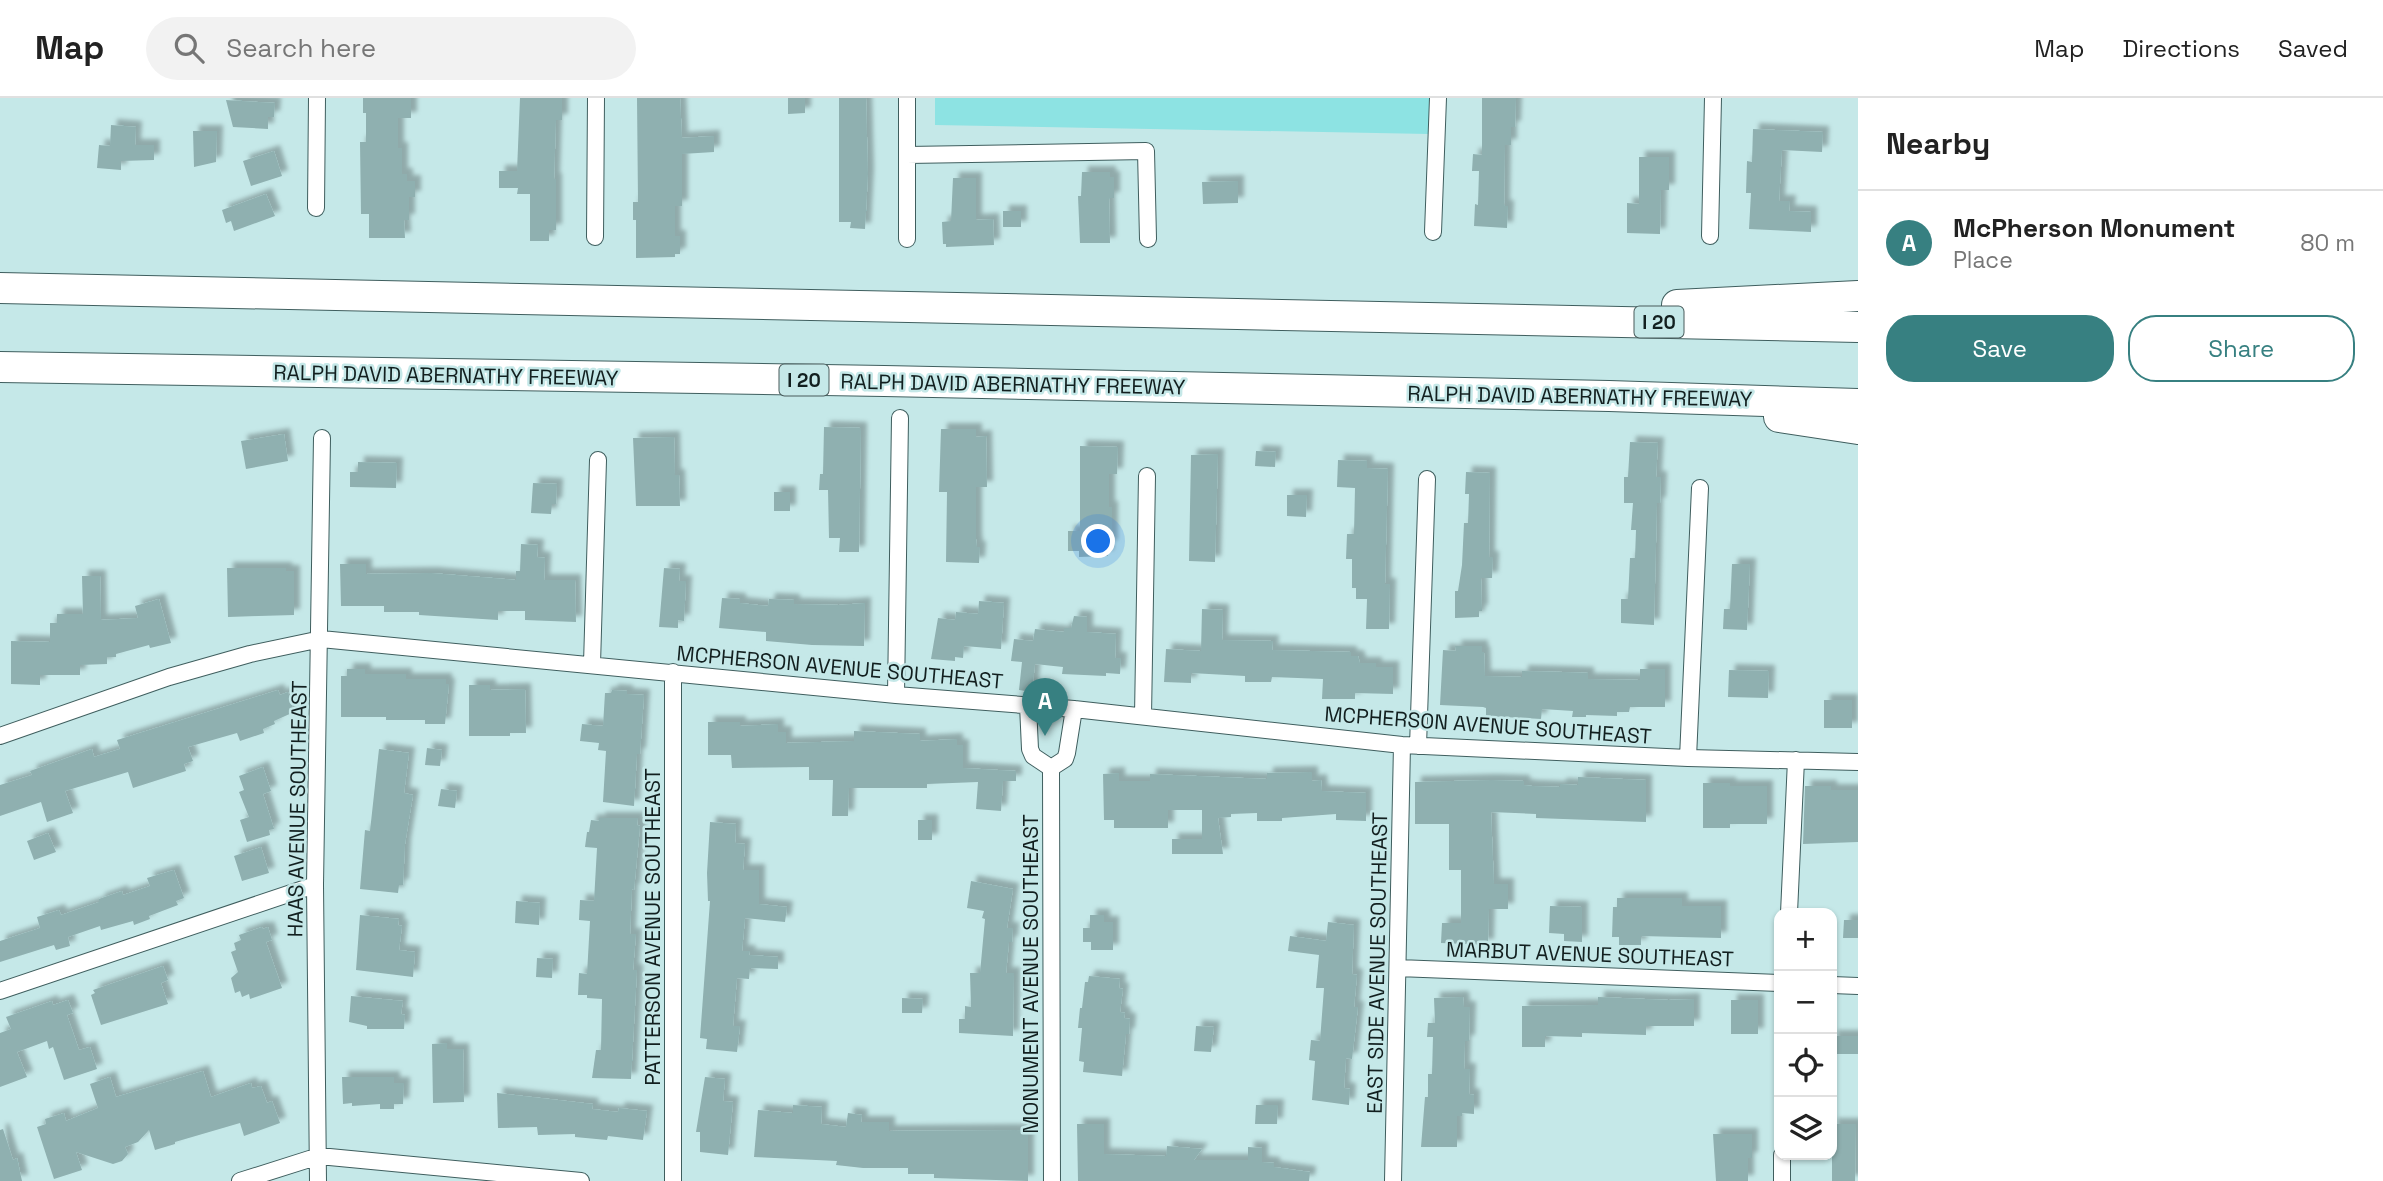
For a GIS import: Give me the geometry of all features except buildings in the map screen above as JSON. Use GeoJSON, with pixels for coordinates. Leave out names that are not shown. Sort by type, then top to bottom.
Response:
{"type":"FeatureCollection","features":[{"type":"Feature","properties":{"kind":"highway","name":"I 20"},"geometry":{"type":"LineString","coordinates":[[4,288],[1858,327]]}},
{"type":"Feature","properties":{"kind":"highway"},"geometry":{"type":"LineString","coordinates":[[1460,318],[1858,296]]}},
{"type":"Feature","properties":{"kind":"highway","name":"RALPH DAVID ABERNATHY FREEWAY"},"geometry":{"type":"LineString","coordinates":[[0,368],[884,381],[1609,396],[1858,404]]}},
{"type":"Feature","properties":{"kind":"highway"},"geometry":{"type":"LineString","coordinates":[[0,378],[130,371]]}},
{"type":"Feature","properties":{"kind":"highway"},"geometry":{"type":"LineString","coordinates":[[1609,396],[1858,429]]}},
{"type":"Feature","properties":{"kind":"street"},"geometry":{"type":"LineString","coordinates":[[316,208],[317,98]]}},
{"type":"Feature","properties":{"kind":"street"},"geometry":{"type":"LineString","coordinates":[[595,237],[596,98]]}},
{"type":"Feature","properties":{"kind":"street"},"geometry":{"type":"LineString","coordinates":[[907,98],[907,239]]}},
{"type":"Feature","properties":{"kind":"street"},"geometry":{"type":"LineString","coordinates":[[1433,232],[1438,98]]}},
{"type":"Feature","properties":{"kind":"street"},"geometry":{"type":"LineString","coordinates":[[1710,236],[1713,98]]}},
{"type":"Feature","properties":{"kind":"street"},"geometry":{"type":"LineString","coordinates":[[907,155],[1146,151],[1148,239]]}},
{"type":"Feature","properties":{"kind":"street"},"geometry":{"type":"LineString","coordinates":[[895,695],[900,418]]}},
{"type":"Feature","properties":{"kind":"street","name":"HAAS AVENUE SOUTHEAST"},"geometry":{"type":"LineString","coordinates":[[318,1181],[315,885],[321,639],[322,438]]}},
{"type":"Feature","properties":{"kind":"street"},"geometry":{"type":"LineString","coordinates":[[592,664],[598,460]]}},
{"type":"Feature","properties":{"kind":"street"},"geometry":{"type":"LineString","coordinates":[[1143,716],[1147,476]]}},
{"type":"Feature","properties":{"kind":"street","name":"EAST SIDE AVENUE SOUTHEAST"},"geometry":{"type":"LineString","coordinates":[[1393,1181],[1398,968],[1427,479]]}},
{"type":"Feature","properties":{"kind":"street"},"geometry":{"type":"LineString","coordinates":[[1688,758],[1700,488]]}},
{"type":"Feature","properties":{"kind":"street","name":"MCPHERSON AVENUE SOUTHEAST"},"geometry":{"type":"LineString","coordinates":[[0,736],[169,677],[250,654],[321,639],[895,695],[1073,709],[1410,746],[1858,762]]}},
{"type":"Feature","properties":{"kind":"street","name":"PATTERSON AVENUE SOUTHEAST"},"geometry":{"type":"LineString","coordinates":[[673,673],[673,1181]]}},
{"type":"Feature","properties":{"kind":"street"},"geometry":{"type":"LineString","coordinates":[[1028,705],[1030,750],[1033,756],[1051,768],[1059,764],[1068,753],[1073,709]]}},
{"type":"Feature","properties":{"kind":"street"},"geometry":{"type":"LineString","coordinates":[[1789,908],[1796,760]]}},
{"type":"Feature","properties":{"kind":"street","name":"MONUMENT AVENUE SOUTHEAST"},"geometry":{"type":"LineString","coordinates":[[1051,768],[1052,1181]]}},
{"type":"Feature","properties":{"kind":"street"},"geometry":{"type":"LineString","coordinates":[[0,991],[315,885]]}},
{"type":"Feature","properties":{"kind":"street","name":"MARBUT AVENUE SOUTHEAST"},"geometry":{"type":"LineString","coordinates":[[1398,968],[1774,983]]}},
{"type":"Feature","properties":{"kind":"street"},"geometry":{"type":"LineString","coordinates":[[1837,985],[1858,986]]}},
{"type":"Feature","properties":{"kind":"street"},"geometry":{"type":"LineString","coordinates":[[240,1181],[319,1156],[581,1181]]}},
{"type":"Feature","properties":{"kind":"street"},"geometry":{"type":"LineString","coordinates":[[1782,1160],[1782,1181]]}},
{"type":"Feature","properties":{"kind":"shaded area"},"geometry":{"type":"Polygon","coordinates":[[[935,98],[1429,98],[1429,134],[935,125],[935,98]]]}},
{"type":"Feature","properties":{"kind":"place","name":"McPherson Monument"},"geometry":{"type":"Point","coordinates":[1045,736]}}]}
